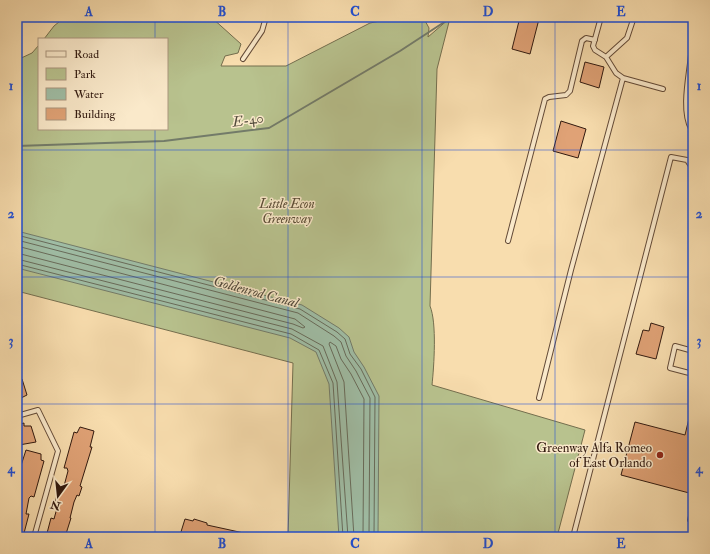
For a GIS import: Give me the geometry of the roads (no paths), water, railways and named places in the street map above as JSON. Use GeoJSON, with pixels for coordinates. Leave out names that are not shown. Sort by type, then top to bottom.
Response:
{"type":"FeatureCollection","features":[{"type":"Feature","properties":{"kind":"street"},"geometry":{"type":"LineString","coordinates":[[693,56],[689,92],[690,122],[693,128]]}},
{"type":"Feature","properties":{"kind":"lane"},"geometry":{"type":"LineString","coordinates":[[243,58],[262,31],[266,17]]}},
{"type":"Feature","properties":{"kind":"lane"},"geometry":{"type":"LineString","coordinates":[[601,17],[595,40],[595,50],[606,57],[616,73],[623,78],[662,88]]}},
{"type":"Feature","properties":{"kind":"lane"},"geometry":{"type":"LineString","coordinates":[[606,57],[627,38],[634,17]]}},
{"type":"Feature","properties":{"kind":"lane"},"geometry":{"type":"LineString","coordinates":[[508,241],[545,99],[549,97],[566,95],[570,91],[582,41],[586,38],[595,40]]}},
{"type":"Feature","properties":{"kind":"lane"},"geometry":{"type":"LineString","coordinates":[[539,398],[571,270],[623,78]]}},
{"type":"Feature","properties":{"kind":"lane"},"geometry":{"type":"LineString","coordinates":[[573,537],[671,157],[687,160],[693,169]]}},
{"type":"Feature","properties":{"kind":"lane"},"geometry":{"type":"LineString","coordinates":[[693,351],[675,346],[670,368],[693,374]]}},
{"type":"Feature","properties":{"kind":"lane"},"geometry":{"type":"LineString","coordinates":[[17,416],[38,410],[58,451],[34,537]]}},
{"type":"Feature","properties":{"kind":"lane"},"geometry":{"type":"LineString","coordinates":[[693,508],[690,520],[693,521]]}},
{"type":"Feature","properties":{"kind":"water"},"geometry":{"type":"Polygon","coordinates":[[[17,231],[302,305],[339,328],[349,337],[354,352],[364,367],[379,396],[378,537],[339,537],[329,384],[316,352],[290,338],[17,268],[17,231]]]}},
{"type":"Feature","properties":{"kind":"waterway","name":"E-40"},"geometry":{"type":"LineString","coordinates":[[17,146],[164,141],[269,128],[400,51],[452,17]]}},
{"type":"Feature","properties":{"kind":"place","name":"Greenway Alfa Romeo of East Orlando"},"geometry":{"type":"Point","coordinates":[660,455]}},
{"type":"Feature","properties":{"kind":"park label","name":"Little Econ Greenway"},"geometry":{"type":"Point","coordinates":[287,212]}},
{"type":"Feature","properties":{"kind":"water label","name":"Goldenrod Canal"},"geometry":{"type":"Point","coordinates":[256,292]}}]}
